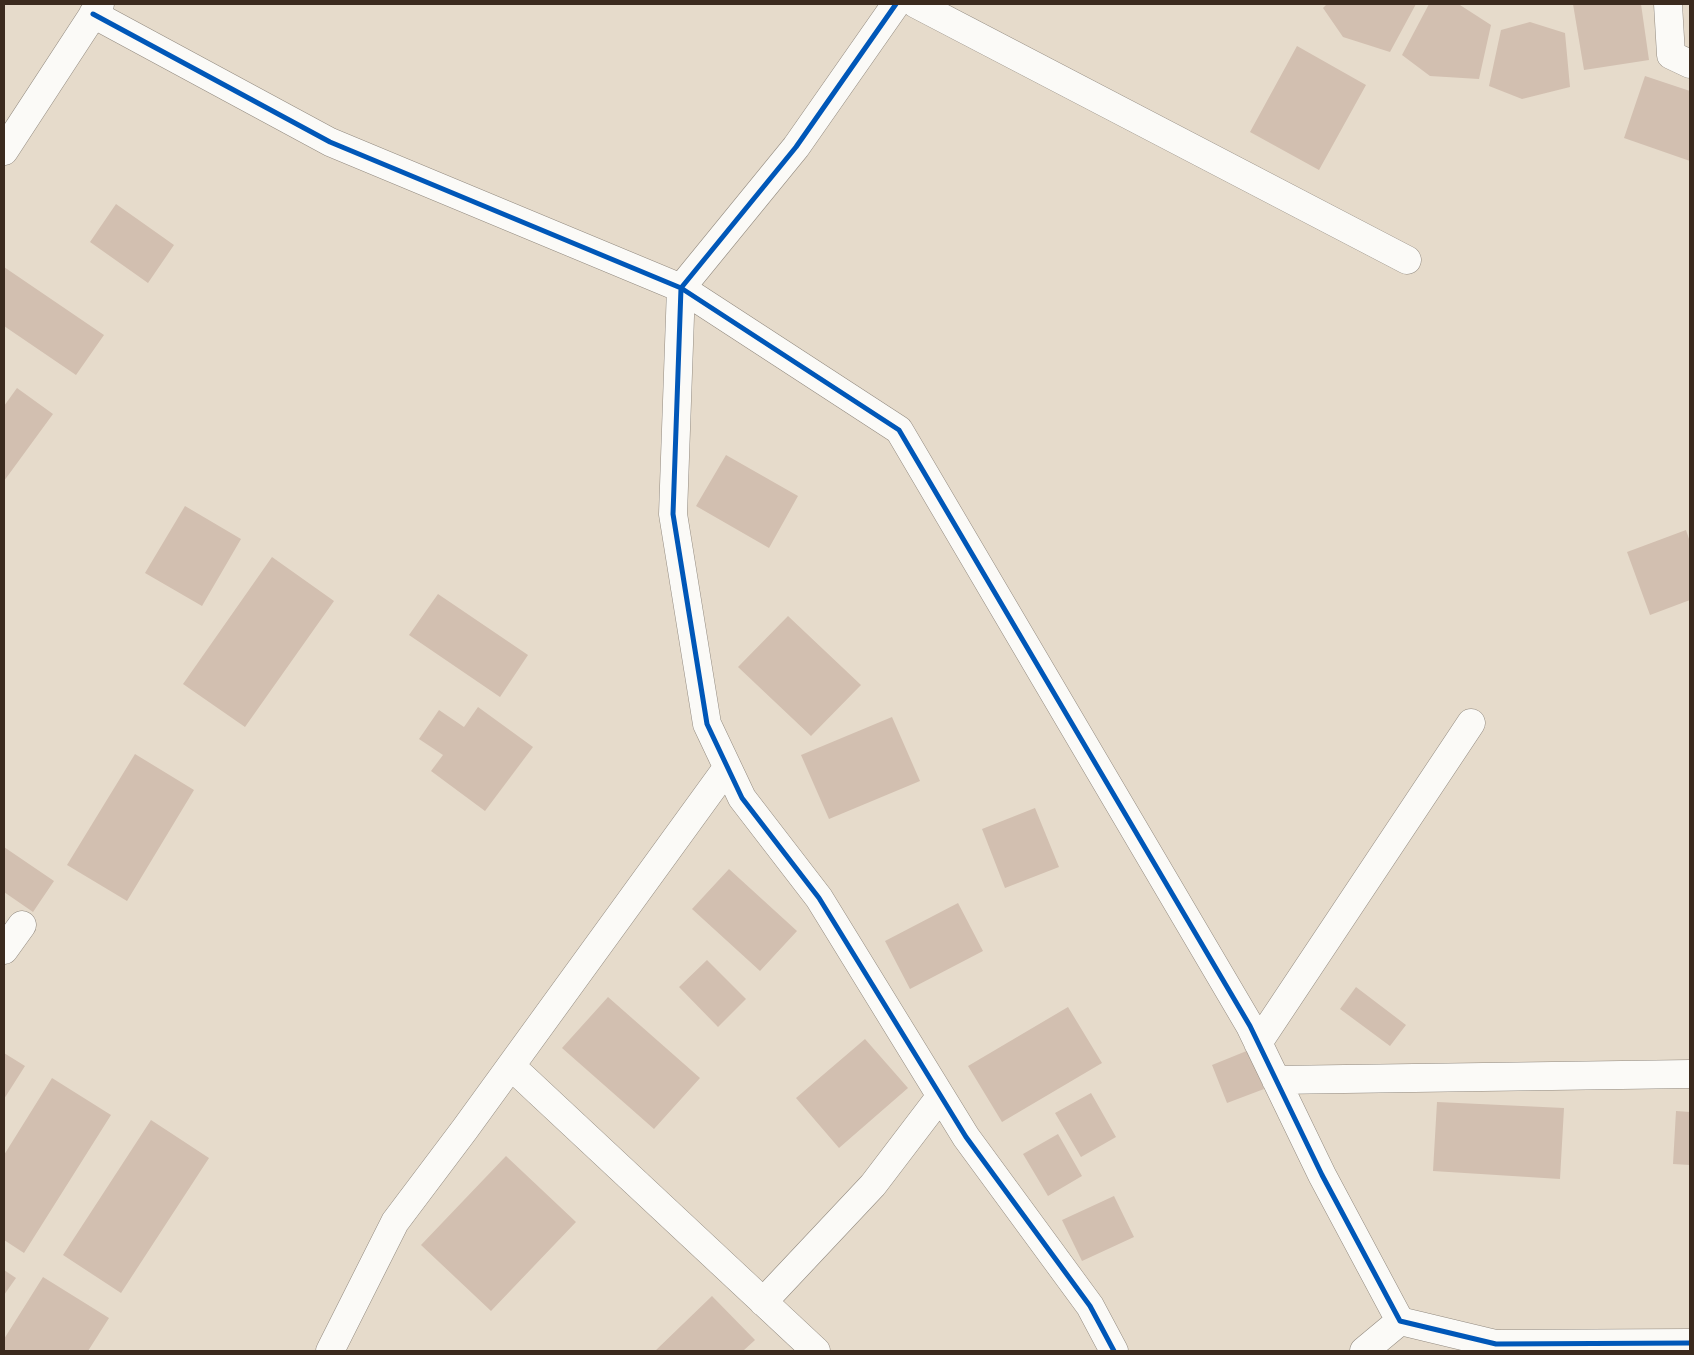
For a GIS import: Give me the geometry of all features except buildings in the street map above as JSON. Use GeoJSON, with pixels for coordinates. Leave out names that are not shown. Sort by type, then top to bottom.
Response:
{"type":"FeatureCollection","features":[{"type":"Feature","properties":{"kind":"street"},"geometry":{"type":"LineString","coordinates":[[896,4],[796,147],[681,288],[673,514],[707,724],[742,798],[819,898],[966,1137],[1090,1306],[1112,1350]]}},
{"type":"Feature","properties":{"kind":"street"},"geometry":{"type":"LineString","coordinates":[[916,4],[1407,260]]}},
{"type":"Feature","properties":{"kind":"street"},"geometry":{"type":"LineString","coordinates":[[1668,4],[1671,55],[1690,64]]}},
{"type":"Feature","properties":{"kind":"street"},"geometry":{"type":"LineString","coordinates":[[4,151],[96,9],[330,142],[681,288],[899,430],[1250,1026],[1322,1174],[1400,1321],[1496,1344],[1690,1343]]}},
{"type":"Feature","properties":{"kind":"street"},"geometry":{"type":"LineString","coordinates":[[1258,1043],[1471,723]]}},
{"type":"Feature","properties":{"kind":"street"},"geometry":{"type":"LineString","coordinates":[[330,1351],[395,1222],[511,1066],[727,768]]}},
{"type":"Feature","properties":{"kind":"street"},"geometry":{"type":"LineString","coordinates":[[4,950],[22,925]]}},
{"type":"Feature","properties":{"kind":"street"},"geometry":{"type":"LineString","coordinates":[[511,1066],[816,1351]]}},
{"type":"Feature","properties":{"kind":"street"},"geometry":{"type":"LineString","coordinates":[[1276,1080],[1690,1074]]}},
{"type":"Feature","properties":{"kind":"street"},"geometry":{"type":"LineString","coordinates":[[763,1302],[873,1185],[940,1096]]}},
{"type":"Feature","properties":{"kind":"street"},"geometry":{"type":"LineString","coordinates":[[1364,1351],[1400,1321]]}},
{"type":"Feature","properties":{"kind":"cycle path"},"geometry":{"type":"LineString","coordinates":[[896,4],[796,147],[681,288],[673,514],[707,724],[742,798],[819,898],[966,1137],[1090,1306],[1114,1351]]}},
{"type":"Feature","properties":{"kind":"cycle path"},"geometry":{"type":"LineString","coordinates":[[93,14],[330,142],[681,288],[899,430],[1250,1026],[1322,1175],[1400,1321],[1496,1344],[1690,1343]]}}]}
